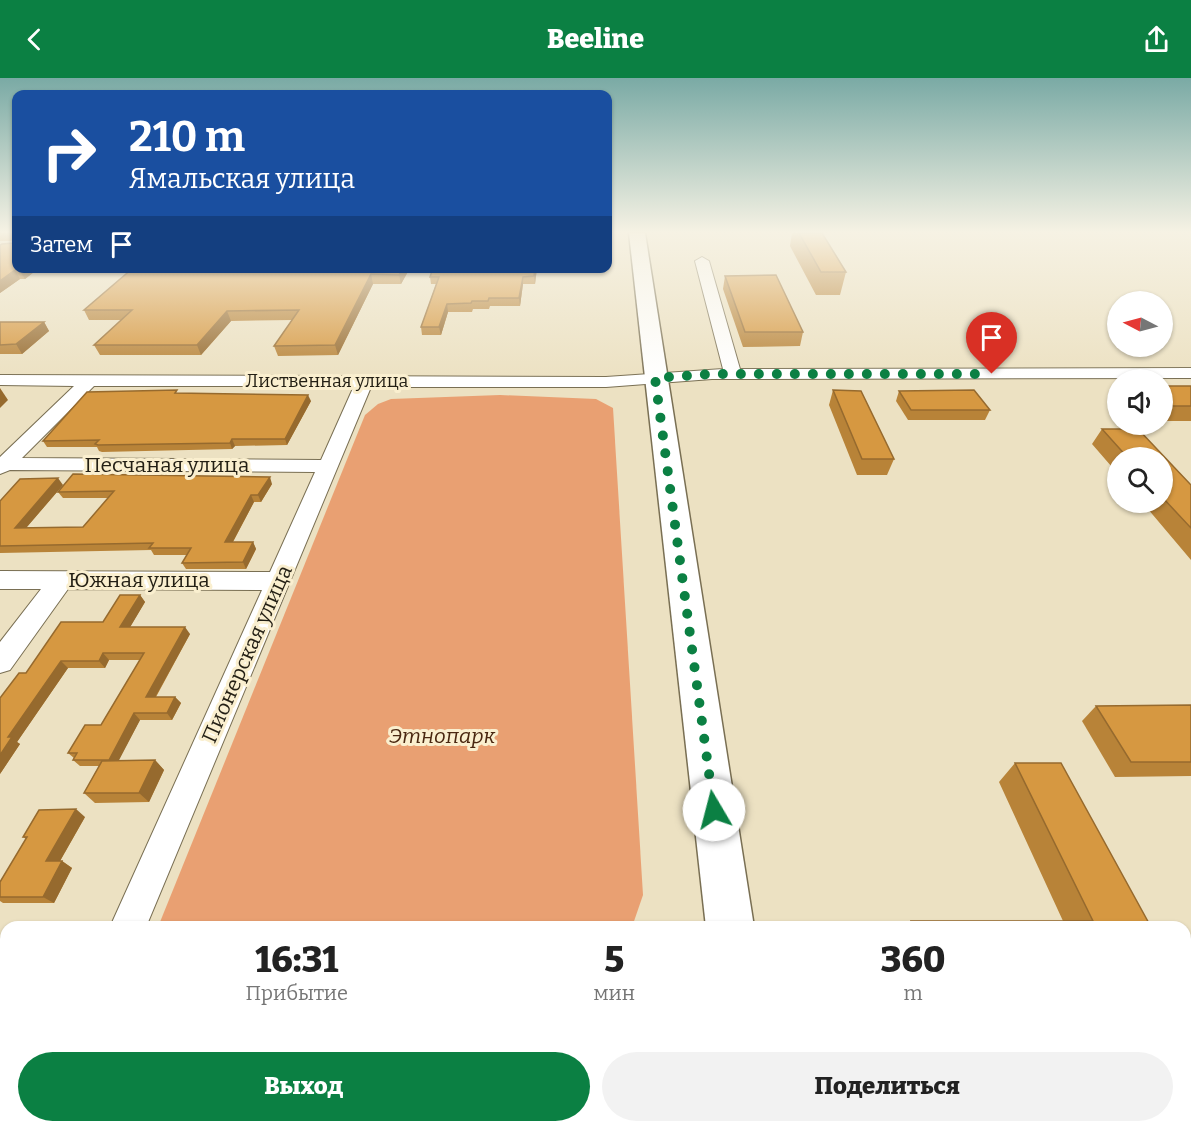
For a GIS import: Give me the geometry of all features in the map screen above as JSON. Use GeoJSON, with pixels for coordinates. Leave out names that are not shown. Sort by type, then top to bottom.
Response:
{"type":"FeatureCollection","features":[{"type":"Feature","properties":{"kind":"main road"},"geometry":{"type":"LineString","coordinates":[[643,282],[729,921]]}},
{"type":"Feature","properties":{"kind":"street"},"geometry":{"type":"LineString","coordinates":[[708,282],[734,374]]}},
{"type":"Feature","properties":{"kind":"street","name":"Лиственная улица"},"geometry":{"type":"LineString","coordinates":[[0,380],[606,382],[734,374],[1191,373]]}},
{"type":"Feature","properties":{"kind":"street"},"geometry":{"type":"LineString","coordinates":[[2,466],[89,381]]}},
{"type":"Feature","properties":{"kind":"street","name":"Пионерская улица"},"geometry":{"type":"LineString","coordinates":[[131,921],[365,381]]}},
{"type":"Feature","properties":{"kind":"street","name":"Песчаная улица"},"geometry":{"type":"LineString","coordinates":[[2,466],[329,466]]}},
{"type":"Feature","properties":{"kind":"street","name":"Южная улица"},"geometry":{"type":"LineString","coordinates":[[0,580],[279,581]]}},
{"type":"Feature","properties":{"kind":"street"},"geometry":{"type":"LineString","coordinates":[[0,662],[61,580]]}},
{"type":"Feature","properties":{"kind":"green space","name":"Этнопарк"},"geometry":{"type":"Polygon","coordinates":[[[500,395],[596,399],[613,408],[643,895],[634,921],[160,921],[365,415],[378,404],[391,399],[500,395]]]}},
{"type":"Feature","properties":{"kind":"building"},"geometry":{"type":"Polygon","coordinates":[[[116,282],[367,282],[335,345],[274,346],[299,310],[227,311],[197,345],[94,345],[132,310],[84,310],[116,282]]]}},
{"type":"Feature","properties":{"kind":"building"},"geometry":{"type":"Polygon","coordinates":[[[437,282],[522,282],[519,298],[489,298],[488,301],[447,304],[439,327],[421,327],[437,282]]]}},
{"type":"Feature","properties":{"kind":"building"},"geometry":{"type":"Polygon","coordinates":[[[727,282],[779,282],[803,332],[745,332],[727,282]]]}},
{"type":"Feature","properties":{"kind":"building"},"geometry":{"type":"Polygon","coordinates":[[[0,322],[44,322],[16,344],[0,345],[0,322]]]}},
{"type":"Feature","properties":{"kind":"building"},"geometry":{"type":"Polygon","coordinates":[[[1173,386],[1191,386],[1191,406],[1173,406],[1173,386]]]}},
{"type":"Feature","properties":{"kind":"building"},"geometry":{"type":"Polygon","coordinates":[[[177,390],[175,393],[308,395],[285,439],[232,439],[230,443],[98,445],[95,444],[99,440],[43,441],[87,392],[177,390]]]}},
{"type":"Feature","properties":{"kind":"building"},"geometry":{"type":"Polygon","coordinates":[[[833,390],[861,391],[894,459],[862,459],[833,390]]]}},
{"type":"Feature","properties":{"kind":"building"},"geometry":{"type":"Polygon","coordinates":[[[974,390],[990,410],[911,410],[899,391],[974,390]]]}},
{"type":"Feature","properties":{"kind":"building"},"geometry":{"type":"Polygon","coordinates":[[[1107,435],[1144,435],[1155,447],[1118,447],[1107,435]]]}},
{"type":"Feature","properties":{"kind":"building"},"geometry":{"type":"Polygon","coordinates":[[[1173,466],[1191,485],[1191,528],[1173,509],[1173,466]]]}},
{"type":"Feature","properties":{"kind":"building"},"geometry":{"type":"Polygon","coordinates":[[[73,474],[270,477],[258,495],[251,495],[225,542],[253,542],[243,562],[182,563],[191,548],[149,548],[153,543],[0,546],[0,501],[20,479],[58,478],[15,528],[83,527],[114,491],[58,492],[73,474]]]}},
{"type":"Feature","properties":{"kind":"building"},"geometry":{"type":"Polygon","coordinates":[[[120,595],[140,595],[120,627],[185,627],[146,697],[175,697],[167,713],[134,713],[109,760],[73,760],[77,753],[68,753],[85,725],[101,725],[144,653],[103,653],[99,661],[61,661],[8,737],[12,737],[0,755],[0,698],[19,673],[26,673],[61,622],[103,622],[120,595]]]}},
{"type":"Feature","properties":{"kind":"building"},"geometry":{"type":"Polygon","coordinates":[[[1191,705],[1191,762],[1131,762],[1096,706],[1191,705]]]}},
{"type":"Feature","properties":{"kind":"building"},"geometry":{"type":"Polygon","coordinates":[[[155,760],[139,793],[84,793],[102,761],[155,760]]]}},
{"type":"Feature","properties":{"kind":"building"},"geometry":{"type":"Polygon","coordinates":[[[1015,763],[1061,763],[1148,921],[1093,921],[1015,763]]]}},
{"type":"Feature","properties":{"kind":"building"},"geometry":{"type":"Polygon","coordinates":[[[76,809],[46,861],[62,861],[43,897],[0,897],[0,882],[27,837],[23,837],[39,810],[76,809]]]}},
{"type":"Feature","properties":{"kind":"route"},"geometry":{"type":"LineString","coordinates":[[714,810],[655,378],[712,374],[992,374]]}}]}
